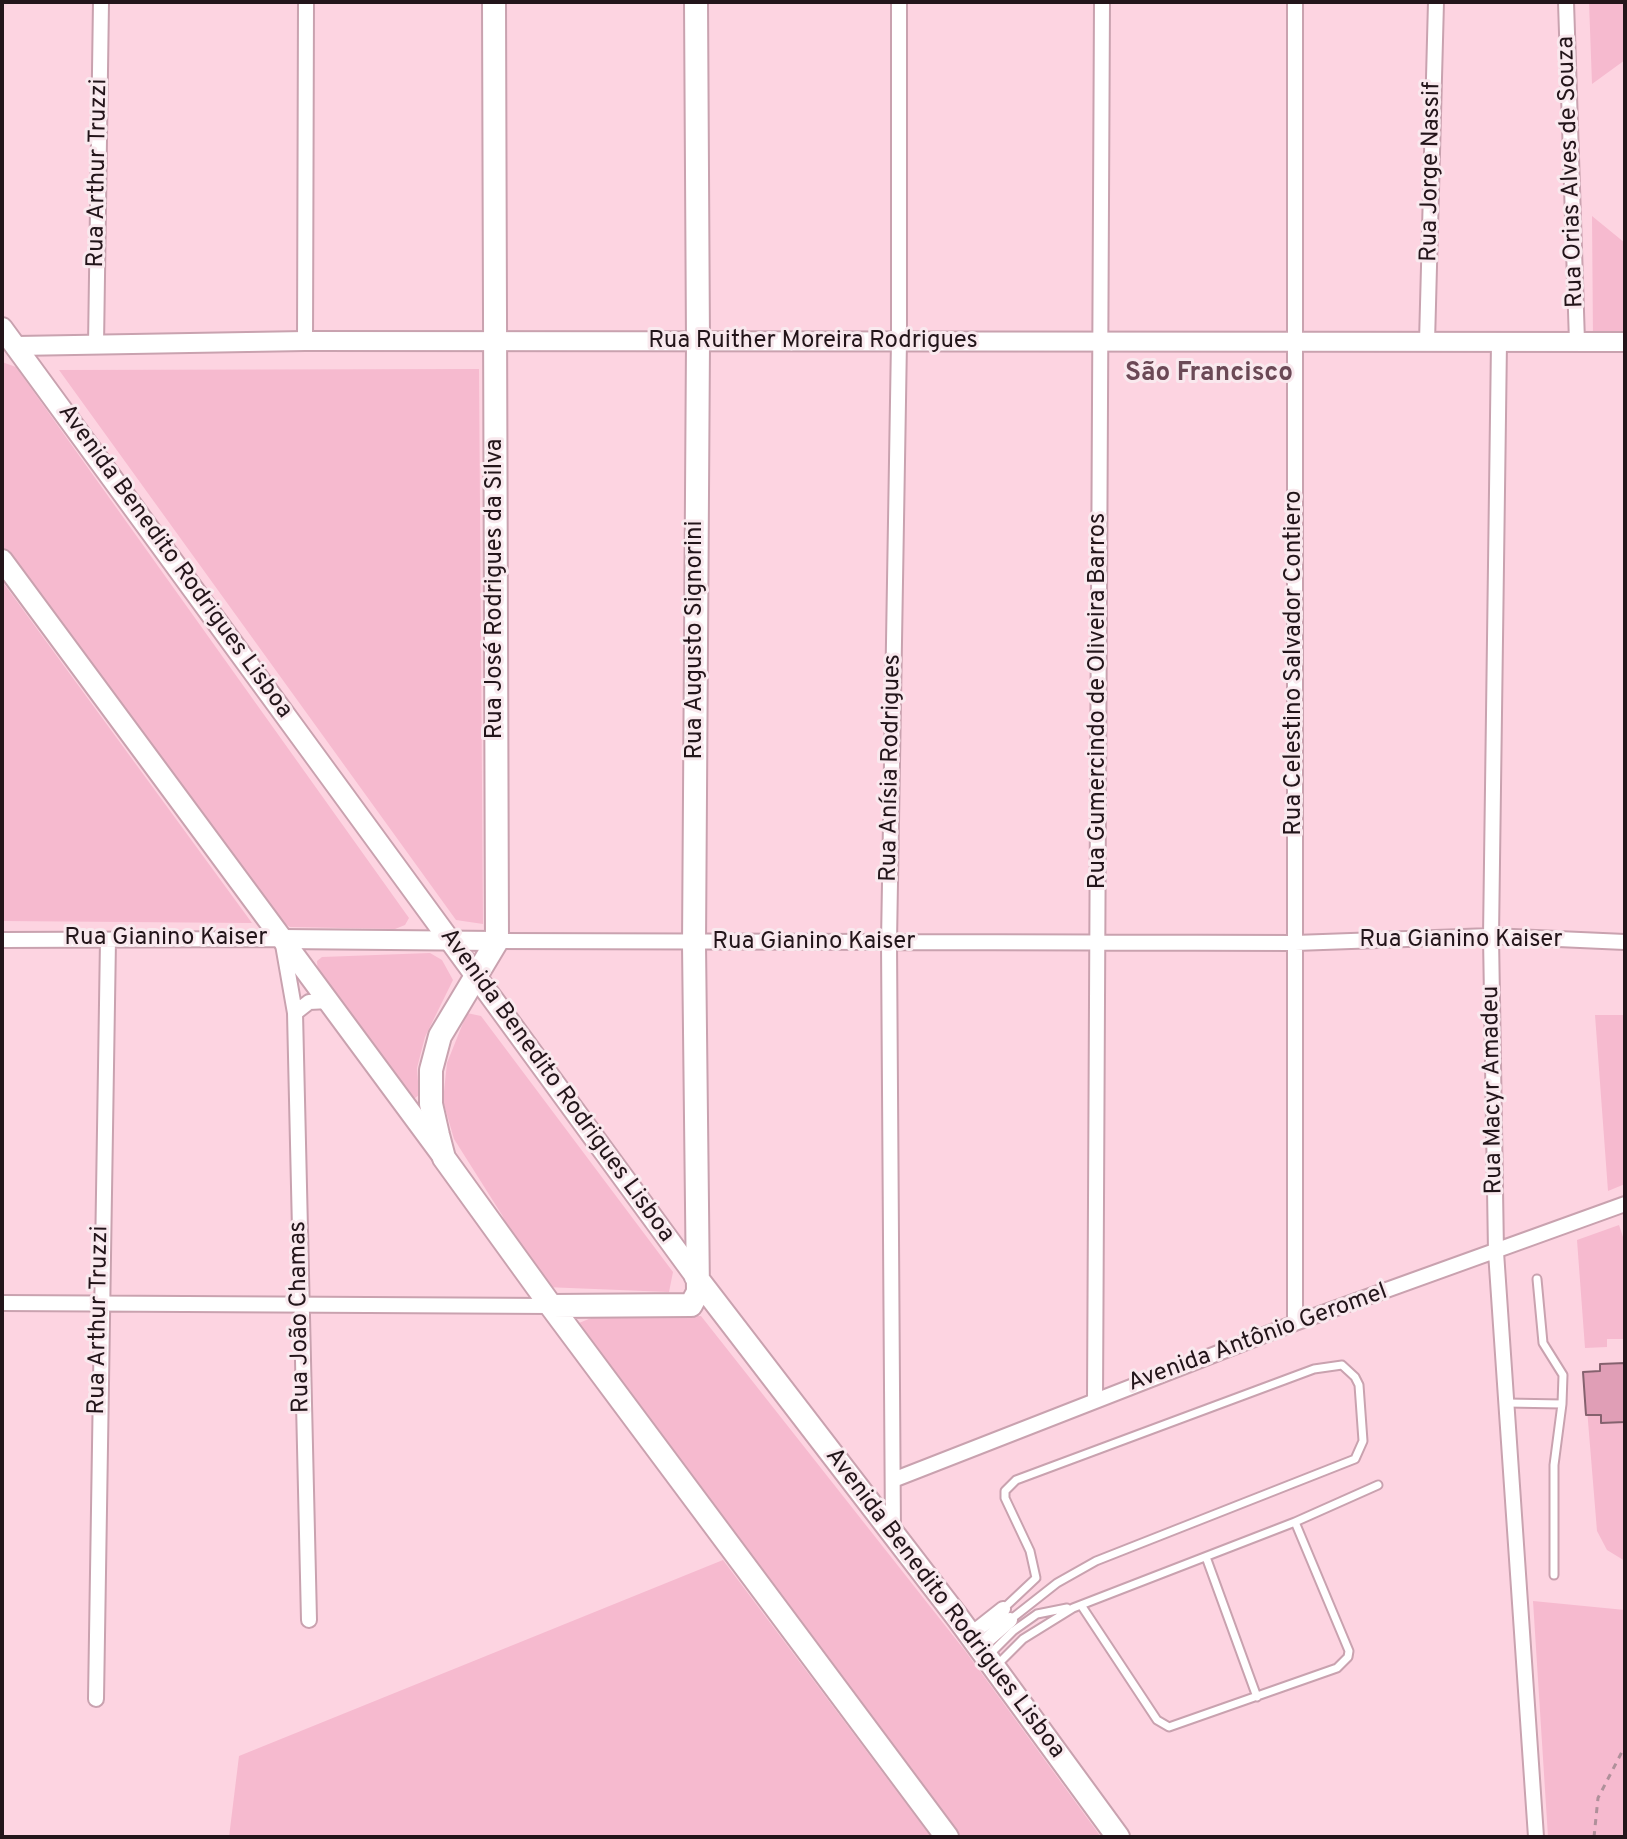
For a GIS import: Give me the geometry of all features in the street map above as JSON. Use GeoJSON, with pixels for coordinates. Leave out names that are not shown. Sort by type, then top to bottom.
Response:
{"type":"FeatureCollection","features":[{"type":"Feature","properties":{"kind":"main road","name":"Rua José Rodrigues da Silva"},"geometry":{"type":"LineString","coordinates":[[494,2],[497,941]]}},
{"type":"Feature","properties":{"kind":"main road","name":"Rua Augusto Signorini"},"geometry":{"type":"LineString","coordinates":[[696,2],[696,1277]]}},
{"type":"Feature","properties":{"kind":"main road","name":"Avenida Benedito Rodrigues Lisboa"},"geometry":{"type":"LineString","coordinates":[[2,328],[10,346],[696,1277],[983,1652],[1118,1837]]}},
{"type":"Feature","properties":{"kind":"main road"},"geometry":{"type":"LineString","coordinates":[[2,560],[330,1001],[551,1306],[947,1837]]}},
{"type":"Feature","properties":{"kind":"main road"},"geometry":{"type":"LineString","coordinates":[[444,1158],[431,1104],[431,1070],[440,1036],[497,941]]}},
{"type":"Feature","properties":{"kind":"main road"},"geometry":{"type":"LineString","coordinates":[[551,1306],[691,1305],[698,1292],[696,1277]]}},
{"type":"Feature","properties":{"kind":"street","name":"Rua Arthur Truzzi"},"geometry":{"type":"LineString","coordinates":[[96,345],[101,2]]}},
{"type":"Feature","properties":{"kind":"street"},"geometry":{"type":"LineString","coordinates":[[305,341],[306,2]]}},
{"type":"Feature","properties":{"kind":"street","name":"Rua Anísia Rodrigues"},"geometry":{"type":"LineString","coordinates":[[893,1535],[889,942],[899,341],[899,2]]}},
{"type":"Feature","properties":{"kind":"street","name":"Rua Gumercindo de Oliveira Barros"},"geometry":{"type":"LineString","coordinates":[[1095,1400],[1102,2]]}},
{"type":"Feature","properties":{"kind":"street","name":"Rua Celestino Salvador Contiero"},"geometry":{"type":"LineString","coordinates":[[1295,2],[1295,1323]]}},
{"type":"Feature","properties":{"kind":"street","name":"Rua Jorge Nassif"},"geometry":{"type":"LineString","coordinates":[[1427,342],[1436,2]]}},
{"type":"Feature","properties":{"kind":"street","name":"Rua Orias Alves de Souza"},"geometry":{"type":"LineString","coordinates":[[1566,2],[1577,342]]}},
{"type":"Feature","properties":{"kind":"street","name":"Rua Ruither Moreira Rodrigues"},"geometry":{"type":"LineString","coordinates":[[10,346],[305,341],[1625,342]]}},
{"type":"Feature","properties":{"kind":"street","name":"Rua Macyr Amadeu"},"geometry":{"type":"LineString","coordinates":[[1499,342],[1491,936],[1496,1252],[1536,1837]]}},
{"type":"Feature","properties":{"kind":"street","name":"Rua Gianino Kaiser"},"geometry":{"type":"LineString","coordinates":[[2,940],[1295,943],[1491,936],[1625,942]]}},
{"type":"Feature","properties":{"kind":"street","name":"Rua João Chamas"},"geometry":{"type":"LineString","coordinates":[[282,939],[295,1013],[309,1620]]}},
{"type":"Feature","properties":{"kind":"street","name":"Rua Arthur Truzzi"},"geometry":{"type":"LineString","coordinates":[[96,1699],[99,1301],[108,940]]}},
{"type":"Feature","properties":{"kind":"street"},"geometry":{"type":"LineString","coordinates":[[295,1013],[309,1002],[330,1001]]}},
{"type":"Feature","properties":{"kind":"street","name":"Avenida Antônio Geromel"},"geometry":{"type":"LineString","coordinates":[[893,1480],[1295,1323],[1625,1204]]}},
{"type":"Feature","properties":{"kind":"street"},"geometry":{"type":"LineString","coordinates":[[2,1303],[99,1301],[300,1307],[551,1306]]}},
{"type":"Feature","properties":{"kind":"street"},"geometry":{"type":"LineString","coordinates":[[983,1652],[1007,1615]]}},
{"type":"Feature","properties":{"kind":"lane"},"geometry":{"type":"LineString","coordinates":[[1537,1279],[1543,1343],[1563,1375],[1554,1465],[1554,1575]]}},
{"type":"Feature","properties":{"kind":"lane"},"geometry":{"type":"LineString","coordinates":[[1342,1365],[1355,1377],[1359,1385],[1363,1441],[1361,1454],[1355,1459],[1096,1561],[1007,1615],[1036,1578],[1030,1551],[1005,1498],[1005,1491],[1016,1480],[1324,1366],[1342,1365]]}},
{"type":"Feature","properties":{"kind":"lane"},"geometry":{"type":"LineString","coordinates":[[1507,1403],[1562,1404]]}},
{"type":"Feature","properties":{"kind":"lane"},"geometry":{"type":"LineString","coordinates":[[983,1652],[1037,1614],[1077,1606],[1295,1522],[1378,1485]]}},
{"type":"Feature","properties":{"kind":"lane"},"geometry":{"type":"LineString","coordinates":[[1077,1606],[1163,1725],[1176,1726],[1337,1668],[1348,1657],[1349,1651],[1295,1522]]}},
{"type":"Feature","properties":{"kind":"lane"},"geometry":{"type":"LineString","coordinates":[[1206,1557],[1257,1697]]}},
{"type":"Feature","properties":{"kind":"lane"},"geometry":{"type":"LineString","coordinates":[[983,1652],[1023,1639],[1077,1606]]}},
{"type":"Feature","properties":{"kind":"path"},"geometry":{"type":"LineString","coordinates":[[1594,1837],[1598,1798],[1625,1746]]}},
{"type":"Feature","properties":{"kind":"shaded area"},"geometry":{"type":"Polygon","coordinates":[[[1589,2],[1625,2],[1625,60],[1592,84],[1589,2]]]}},
{"type":"Feature","properties":{"kind":"shaded area"},"geometry":{"type":"Polygon","coordinates":[[[1592,216],[1625,243],[1625,338],[1593,339],[1592,216]]]}},
{"type":"Feature","properties":{"kind":"shaded area"},"geometry":{"type":"Polygon","coordinates":[[[2,362],[16,367],[409,918],[405,925],[395,929],[290,927],[272,916],[2,547],[2,362]]]}},
{"type":"Feature","properties":{"kind":"shaded area"},"geometry":{"type":"Polygon","coordinates":[[[479,369],[483,924],[456,920],[59,370],[479,369]]]}},
{"type":"Feature","properties":{"kind":"shaded area"},"geometry":{"type":"Polygon","coordinates":[[[2,581],[252,923],[2,921],[2,581]]]}},
{"type":"Feature","properties":{"kind":"shaded area"},"geometry":{"type":"Polygon","coordinates":[[[430,953],[442,960],[453,980],[425,1037],[417,1068],[419,1095],[411,1101],[318,976],[317,961],[322,957],[430,953]]]}},
{"type":"Feature","properties":{"kind":"shaded area"},"geometry":{"type":"Polygon","coordinates":[[[467,1013],[481,1016],[673,1272],[669,1292],[545,1287],[524,1260],[502,1215],[454,1139],[443,1101],[447,1063],[467,1013]]]}},
{"type":"Feature","properties":{"kind":"shaded area"},"geometry":{"type":"Polygon","coordinates":[[[1595,1015],[1625,1015],[1625,1184],[1608,1191],[1595,1015]]]}},
{"type":"Feature","properties":{"kind":"shaded area"},"geometry":{"type":"Polygon","coordinates":[[[1619,1225],[1625,1243],[1625,1339],[1607,1339],[1607,1347],[1585,1348],[1577,1240],[1619,1225]]]}},
{"type":"Feature","properties":{"kind":"shaded area"},"geometry":{"type":"Polygon","coordinates":[[[596,1316],[701,1316],[966,1652],[1101,1837],[959,1837],[594,1354],[579,1323],[596,1316]]]}},
{"type":"Feature","properties":{"kind":"shaded area"},"geometry":{"type":"Polygon","coordinates":[[[1587,1409],[1625,1413],[1625,1561],[1607,1550],[1597,1531],[1587,1409]]]}},
{"type":"Feature","properties":{"kind":"shaded area"},"geometry":{"type":"Polygon","coordinates":[[[723,1560],[931,1837],[229,1837],[239,1756],[723,1560]]]}},
{"type":"Feature","properties":{"kind":"shaded area"},"geometry":{"type":"Polygon","coordinates":[[[1533,1601],[1625,1610],[1625,1837],[1548,1837],[1533,1601]]]}},
{"type":"Feature","properties":{"kind":"building"},"geometry":{"type":"Polygon","coordinates":[[[1625,1363],[1625,1422],[1601,1423],[1601,1415],[1586,1415],[1583,1372],[1600,1371],[1600,1364],[1625,1363]]]}},
{"type":"Feature","properties":{"kind":"district","name":"São Francisco"},"geometry":{"type":"Point","coordinates":[1209,375]}}]}
